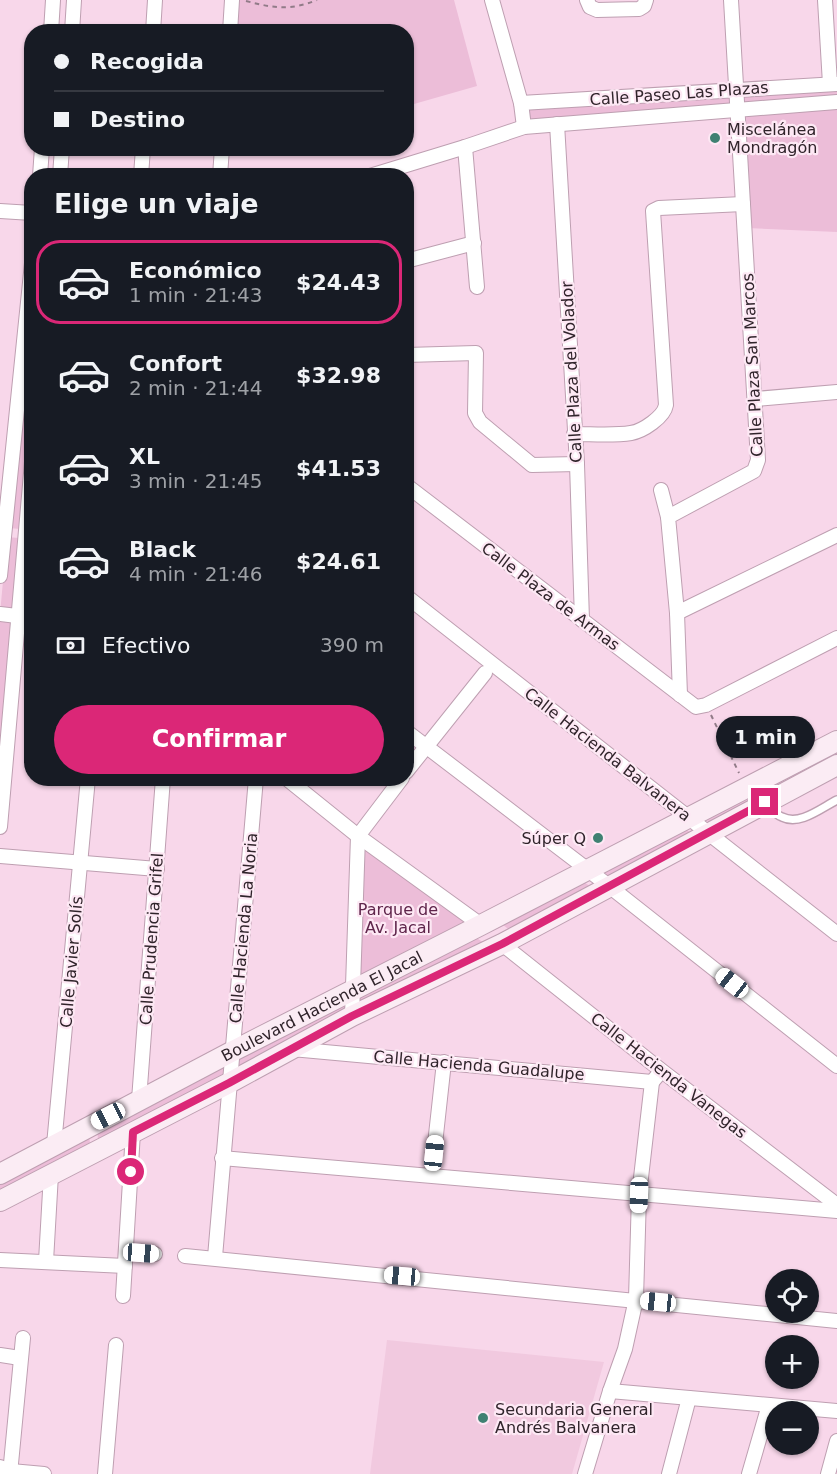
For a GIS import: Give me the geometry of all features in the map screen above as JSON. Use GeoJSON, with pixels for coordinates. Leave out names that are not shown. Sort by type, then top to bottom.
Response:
{"type":"FeatureCollection","features":[{"type":"Feature","properties":{"kind":"main road","name":"Boulevard Hacienda El Jacal"},"geometry":{"type":"LineString","coordinates":[[0,1174],[233,1051],[837,741]]}},
{"type":"Feature","properties":{"kind":"main road","name":"Boulevard Hacienda El Jacal"},"geometry":{"type":"LineString","coordinates":[[0,1201],[229,1083],[352,1016],[502,944],[837,765]]}},
{"type":"Feature","properties":{"kind":"main road"},"geometry":{"type":"LineString","coordinates":[[92,1124],[101,1148]]}},
{"type":"Feature","properties":{"kind":"street"},"geometry":{"type":"LineString","coordinates":[[52,24],[53,0]]}},
{"type":"Feature","properties":{"kind":"street"},"geometry":{"type":"LineString","coordinates":[[72,24],[74,0]]}},
{"type":"Feature","properties":{"kind":"street"},"geometry":{"type":"LineString","coordinates":[[154,24],[155,0]]}},
{"type":"Feature","properties":{"kind":"street"},"geometry":{"type":"LineString","coordinates":[[230,24],[232,0]]}},
{"type":"Feature","properties":{"kind":"street"},"geometry":{"type":"LineString","coordinates":[[492,0],[521,103],[524,127]]}},
{"type":"Feature","properties":{"kind":"street"},"geometry":{"type":"LineString","coordinates":[[587,0],[590,7],[597,10],[639,9],[644,6],[646,0]]}},
{"type":"Feature","properties":{"kind":"street","name":"Calle Plaza San Marcos"},"geometry":{"type":"LineString","coordinates":[[668,517],[754,471],[758,460],[731,0]]}},
{"type":"Feature","properties":{"kind":"street"},"geometry":{"type":"LineString","coordinates":[[825,0],[833,84]]}},
{"type":"Feature","properties":{"kind":"street","name":"Calle Paseo Las Plazas"},"geometry":{"type":"LineString","coordinates":[[521,103],[833,84]]}},
{"type":"Feature","properties":{"kind":"street","name":"Calle Paseo Las Plazas"},"geometry":{"type":"LineString","coordinates":[[396,168],[524,127],[837,102]]}},
{"type":"Feature","properties":{"kind":"street","name":"Calle Plaza del Volador"},"geometry":{"type":"LineString","coordinates":[[557,124],[577,464],[582,620]]}},
{"type":"Feature","properties":{"kind":"street"},"geometry":{"type":"LineString","coordinates":[[465,147],[477,287]]}},
{"type":"Feature","properties":{"kind":"street"},"geometry":{"type":"LineString","coordinates":[[574,434],[633,433],[661,416],[665,411],[653,211],[659,208],[743,204]]}},
{"type":"Feature","properties":{"kind":"street"},"geometry":{"type":"LineString","coordinates":[[0,211],[24,212]]}},
{"type":"Feature","properties":{"kind":"street"},"geometry":{"type":"LineString","coordinates":[[414,259],[474,243]]}},
{"type":"Feature","properties":{"kind":"street"},"geometry":{"type":"LineString","coordinates":[[414,355],[476,353],[476,413],[480,422],[532,465],[577,464]]}},
{"type":"Feature","properties":{"kind":"street"},"geometry":{"type":"LineString","coordinates":[[755,399],[837,392]]}},
{"type":"Feature","properties":{"kind":"street"},"geometry":{"type":"LineString","coordinates":[[0,576],[2,532],[24,405]]}},
{"type":"Feature","properties":{"kind":"street"},"geometry":{"type":"LineString","coordinates":[[661,490],[668,517],[677,613],[680,695]]}},
{"type":"Feature","properties":{"kind":"street","name":"Calle Plaza de Armas"},"geometry":{"type":"LineString","coordinates":[[414,491],[680,695],[701,706]]}},
{"type":"Feature","properties":{"kind":"street"},"geometry":{"type":"LineString","coordinates":[[2,532],[24,534]]}},
{"type":"Feature","properties":{"kind":"street"},"geometry":{"type":"LineString","coordinates":[[677,613],[837,535]]}},
{"type":"Feature","properties":{"kind":"street"},"geometry":{"type":"LineString","coordinates":[[0,827],[1,792],[17,616],[24,564]]}},
{"type":"Feature","properties":{"kind":"street","name":"Calle Hacienda Balvanera"},"geometry":{"type":"LineString","coordinates":[[414,602],[837,934]]}},
{"type":"Feature","properties":{"kind":"street"},"geometry":{"type":"LineString","coordinates":[[0,614],[17,616]]}},
{"type":"Feature","properties":{"kind":"street"},"geometry":{"type":"LineString","coordinates":[[701,706],[837,638]]}},
{"type":"Feature","properties":{"kind":"street"},"geometry":{"type":"LineString","coordinates":[[414,762],[485,673]]}},
{"type":"Feature","properties":{"kind":"street"},"geometry":{"type":"LineString","coordinates":[[414,737],[609,886],[837,1066]]}},
{"type":"Feature","properties":{"kind":"street","name":"Calle Javier Solís"},"geometry":{"type":"LineString","coordinates":[[54,1145],[87,786]]}},
{"type":"Feature","properties":{"kind":"street","name":"Calle Prudencia Grifel"},"geometry":{"type":"LineString","coordinates":[[139,1100],[162,786]]}},
{"type":"Feature","properties":{"kind":"street","name":"Calle Hacienda La Noria"},"geometry":{"type":"LineString","coordinates":[[215,1257],[255,786]]}},
{"type":"Feature","properties":{"kind":"street"},"geometry":{"type":"LineString","coordinates":[[296,786],[358,836],[481,925]]}},
{"type":"Feature","properties":{"kind":"street"},"geometry":{"type":"LineString","coordinates":[[352,1016],[358,836],[396,786]]}},
{"type":"Feature","properties":{"kind":"street"},"geometry":{"type":"LineString","coordinates":[[0,856],[157,869]]}},
{"type":"Feature","properties":{"kind":"street","name":"Calle Hacienda Vanegas"},"geometry":{"type":"LineString","coordinates":[[502,944],[662,1071],[837,1205]]}},
{"type":"Feature","properties":{"kind":"street","name":"Calle Hacienda Guadalupe"},"geometry":{"type":"LineString","coordinates":[[292,1049],[652,1082]]}},
{"type":"Feature","properties":{"kind":"street"},"geometry":{"type":"LineString","coordinates":[[434,1153],[444,1062]]}},
{"type":"Feature","properties":{"kind":"street"},"geometry":{"type":"LineString","coordinates":[[585,1474],[625,1348],[636,1299],[639,1195],[652,1082],[662,1071]]}},
{"type":"Feature","properties":{"kind":"street"},"geometry":{"type":"LineString","coordinates":[[123,1296],[133,1132]]}},
{"type":"Feature","properties":{"kind":"street"},"geometry":{"type":"LineString","coordinates":[[222,1158],[837,1211]]}},
{"type":"Feature","properties":{"kind":"street"},"geometry":{"type":"LineString","coordinates":[[46,1261],[51,1174]]}},
{"type":"Feature","properties":{"kind":"street"},"geometry":{"type":"LineString","coordinates":[[0,1260],[126,1259],[155,1254]]}},
{"type":"Feature","properties":{"kind":"street"},"geometry":{"type":"LineString","coordinates":[[185,1256],[215,1257],[837,1321]]}},
{"type":"Feature","properties":{"kind":"street"},"geometry":{"type":"LineString","coordinates":[[23,1338],[7,1471],[44,1474]]}},
{"type":"Feature","properties":{"kind":"street"},"geometry":{"type":"LineString","coordinates":[[105,1474],[116,1345]]}},
{"type":"Feature","properties":{"kind":"street"},"geometry":{"type":"LineString","coordinates":[[0,1355],[20,1358]]}},
{"type":"Feature","properties":{"kind":"street"},"geometry":{"type":"LineString","coordinates":[[610,1391],[765,1405]]}},
{"type":"Feature","properties":{"kind":"street"},"geometry":{"type":"LineString","coordinates":[[669,1474],[689,1398]]}},
{"type":"Feature","properties":{"kind":"street"},"geometry":{"type":"LineString","coordinates":[[819,1409],[837,1411]]}},
{"type":"Feature","properties":{"kind":"street"},"geometry":{"type":"LineString","coordinates":[[749,1474],[765,1419]]}},
{"type":"Feature","properties":{"kind":"street"},"geometry":{"type":"LineString","coordinates":[[828,1474],[837,1441]]}},
{"type":"Feature","properties":{"kind":"lane"},"geometry":{"type":"LineString","coordinates":[[765,802],[780,817],[790,820],[802,819],[837,800]]}},
{"type":"Feature","properties":{"kind":"path"},"geometry":{"type":"LineString","coordinates":[[243,0],[276,8],[296,7],[317,0]]}},
{"type":"Feature","properties":{"kind":"path"},"geometry":{"type":"LineString","coordinates":[[701,706],[747,789]]}},
{"type":"Feature","properties":{"kind":"shaded area","name":"Secundaria General Andrés Balvanera"},"geometry":{"type":"Polygon","coordinates":[[[387,1340],[604,1362],[572,1474],[370,1474],[387,1340]]]}},
{"type":"Feature","properties":{"kind":"green space"},"geometry":{"type":"Polygon","coordinates":[[[239,0],[454,0],[477,86],[414,104],[414,24],[237,24],[239,0]]]}},
{"type":"Feature","properties":{"kind":"green space"},"geometry":{"type":"Polygon","coordinates":[[[837,87],[837,99],[740,108],[739,90],[837,87]]]}},
{"type":"Feature","properties":{"kind":"green space"},"geometry":{"type":"Polygon","coordinates":[[[731,95],[733,107],[529,120],[530,104],[731,95]]]}},
{"type":"Feature","properties":{"kind":"green space"},"geometry":{"type":"Polygon","coordinates":[[[837,107],[837,232],[747,228],[740,114],[837,107]]]}},
{"type":"Feature","properties":{"kind":"green space"},"geometry":{"type":"Polygon","coordinates":[[[24,372],[24,490],[20,529],[9,528],[24,372]]]}},
{"type":"Feature","properties":{"kind":"green space"},"geometry":{"type":"Polygon","coordinates":[[[7,537],[19,538],[0,788],[0,614],[7,537]]]}},
{"type":"Feature","properties":{"kind":"green space"},"geometry":{"type":"Polygon","coordinates":[[[837,746],[837,761],[712,826],[703,816],[837,746]]]}},
{"type":"Feature","properties":{"kind":"green space"},"geometry":{"type":"Polygon","coordinates":[[[683,827],[695,836],[612,879],[602,870],[683,827]]]}},
{"type":"Feature","properties":{"kind":"green space","name":"Parque de Av. Jacal"},"geometry":{"type":"Polygon","coordinates":[[[365,845],[468,923],[356,984],[365,845]]]}},
{"type":"Feature","properties":{"kind":"green space"},"geometry":{"type":"Polygon","coordinates":[[[581,880],[594,889],[513,933],[502,924],[581,880]]]}},
{"type":"Feature","properties":{"kind":"green space"},"geometry":{"type":"Polygon","coordinates":[[[475,937],[489,946],[230,1081],[233,1056],[475,937]]]}},
{"type":"Feature","properties":{"kind":"green space"},"geometry":{"type":"Polygon","coordinates":[[[227,1063],[224,1078],[101,1141],[98,1139],[97,1130],[227,1063]]]}},
{"type":"Feature","properties":{"kind":"green space"},"geometry":{"type":"Polygon","coordinates":[[[89,1134],[90,1144],[93,1146],[0,1194],[0,1180],[89,1134]]]}},
{"type":"Feature","properties":{"kind":"place","name":"Miscelánea Mondragón"},"geometry":{"type":"Point","coordinates":[715,138]}},
{"type":"Feature","properties":{"kind":"place","name":"Súper Q"},"geometry":{"type":"Point","coordinates":[598,838]}},
{"type":"Feature","properties":{"kind":"place","name":"Secundaria General Andrés Balvanera"},"geometry":{"type":"Point","coordinates":[483,1418]}},
{"type":"Feature","properties":{"kind":"route"},"geometry":{"type":"LineString","coordinates":[[131,1172],[133,1132],[352,1016],[502,944],[765,802]]}}]}
